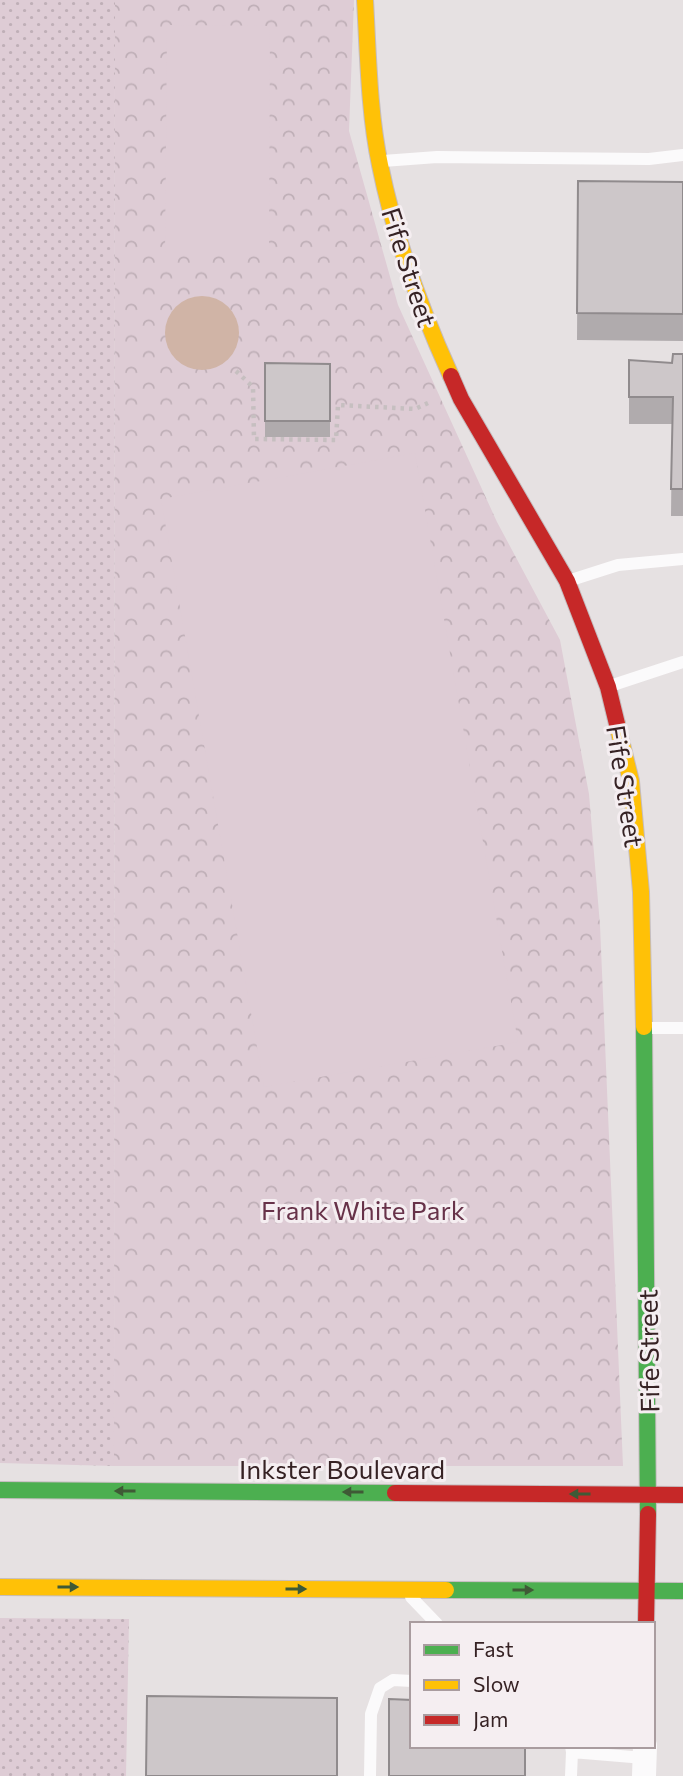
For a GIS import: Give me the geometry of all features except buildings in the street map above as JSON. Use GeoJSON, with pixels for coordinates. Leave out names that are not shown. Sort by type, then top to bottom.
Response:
{"type":"FeatureCollection","features":[{"type":"Feature","properties":{"kind":"street","name":"Fife Street"},"geometry":{"type":"LineString","coordinates":[[365,0],[368,60],[379,162],[399,246],[426,322],[457,390],[567,581],[608,687],[631,782],[641,892],[644,1028],[649,1494],[646,1622]]}},
{"type":"Feature","properties":{"kind":"street","name":"Inkster Boulevard"},"geometry":{"type":"LineString","coordinates":[[0,1490],[683,1495]]}},
{"type":"Feature","properties":{"kind":"street"},"geometry":{"type":"LineString","coordinates":[[0,1587],[683,1591]]}},
{"type":"Feature","properties":{"kind":"lane"},"geometry":{"type":"LineString","coordinates":[[379,162],[437,157],[649,159],[683,155]]}},
{"type":"Feature","properties":{"kind":"lane"},"geometry":{"type":"LineString","coordinates":[[567,581],[618,565],[683,559]]}},
{"type":"Feature","properties":{"kind":"lane"},"geometry":{"type":"LineString","coordinates":[[608,687],[683,662]]}},
{"type":"Feature","properties":{"kind":"lane"},"geometry":{"type":"LineString","coordinates":[[644,1028],[683,1028]]}},
{"type":"Feature","properties":{"kind":"lane"},"geometry":{"type":"LineString","coordinates":[[403,1589],[435,1622]]}},
{"type":"Feature","properties":{"kind":"lane"},"geometry":{"type":"LineString","coordinates":[[370,1776],[371,1714],[380,1688],[394,1681],[410,1681]]}},
{"type":"Feature","properties":{"kind":"lane"},"geometry":{"type":"LineString","coordinates":[[571,1776],[571,1749],[644,1760]]}},
{"type":"Feature","properties":{"kind":"path"},"geometry":{"type":"LineString","coordinates":[[236,370],[253,387],[254,439],[336,440],[338,405],[415,409],[457,390]]}},
{"type":"Feature","properties":{"kind":"green space"},"geometry":{"type":"Polygon","coordinates":[[[0,0],[115,0],[114,1466],[0,1463],[0,0]]]}},
{"type":"Feature","properties":{"kind":"green space","name":"Frank White Park"},"geometry":{"type":"Polygon","coordinates":[[[115,0],[354,0],[349,131],[398,305],[497,522],[560,640],[589,794],[600,925],[623,1466],[114,1466],[115,0]]]}},
{"type":"Feature","properties":{"kind":"green space"},"geometry":{"type":"Polygon","coordinates":[[[167,25],[270,26],[269,254],[165,254],[167,25]]]}},
{"type":"Feature","properties":{"kind":"green space"},"geometry":{"type":"Polygon","coordinates":[[[415,453],[518,1042],[264,1087],[161,499],[415,453]]]}},
{"type":"Feature","properties":{"kind":"green space"},"geometry":{"type":"Polygon","coordinates":[[[0,1618],[129,1619],[126,1776],[0,1776],[0,1618]]]}},
{"type":"Feature","properties":{"kind":"shaded area"},"geometry":{"type":"Polygon","coordinates":[[[202,296],[223,302],[233,312],[239,333],[233,354],[223,364],[202,370],[181,364],[171,354],[165,333],[171,312],[181,302],[202,296]]]}},
{"type":"Feature","properties":{"kind":"traffic: fast"},"geometry":{"type":"LineString","coordinates":[[644,1027],[648,1514]]}},
{"type":"Feature","properties":{"kind":"traffic: fast"},"geometry":{"type":"LineString","coordinates":[[0,1490],[395,1493]]}},
{"type":"Feature","properties":{"kind":"traffic: fast"},"geometry":{"type":"LineString","coordinates":[[446,1590],[683,1591]]}},
{"type":"Feature","properties":{"kind":"traffic: slow"},"geometry":{"type":"LineString","coordinates":[[365,0],[373,125],[386,193],[410,273],[451,376]]}},
{"type":"Feature","properties":{"kind":"traffic: slow"},"geometry":{"type":"LineString","coordinates":[[617,724],[631,781],[641,892],[644,1027]]}},
{"type":"Feature","properties":{"kind":"traffic: slow"},"geometry":{"type":"LineString","coordinates":[[0,1587],[446,1590]]}},
{"type":"Feature","properties":{"kind":"traffic: jam"},"geometry":{"type":"LineString","coordinates":[[451,376],[461,399],[567,581],[608,687],[617,724]]}},
{"type":"Feature","properties":{"kind":"traffic: jam"},"geometry":{"type":"LineString","coordinates":[[395,1493],[683,1495]]}},
{"type":"Feature","properties":{"kind":"traffic: jam"},"geometry":{"type":"LineString","coordinates":[[646,1622],[648,1514]]}}]}
